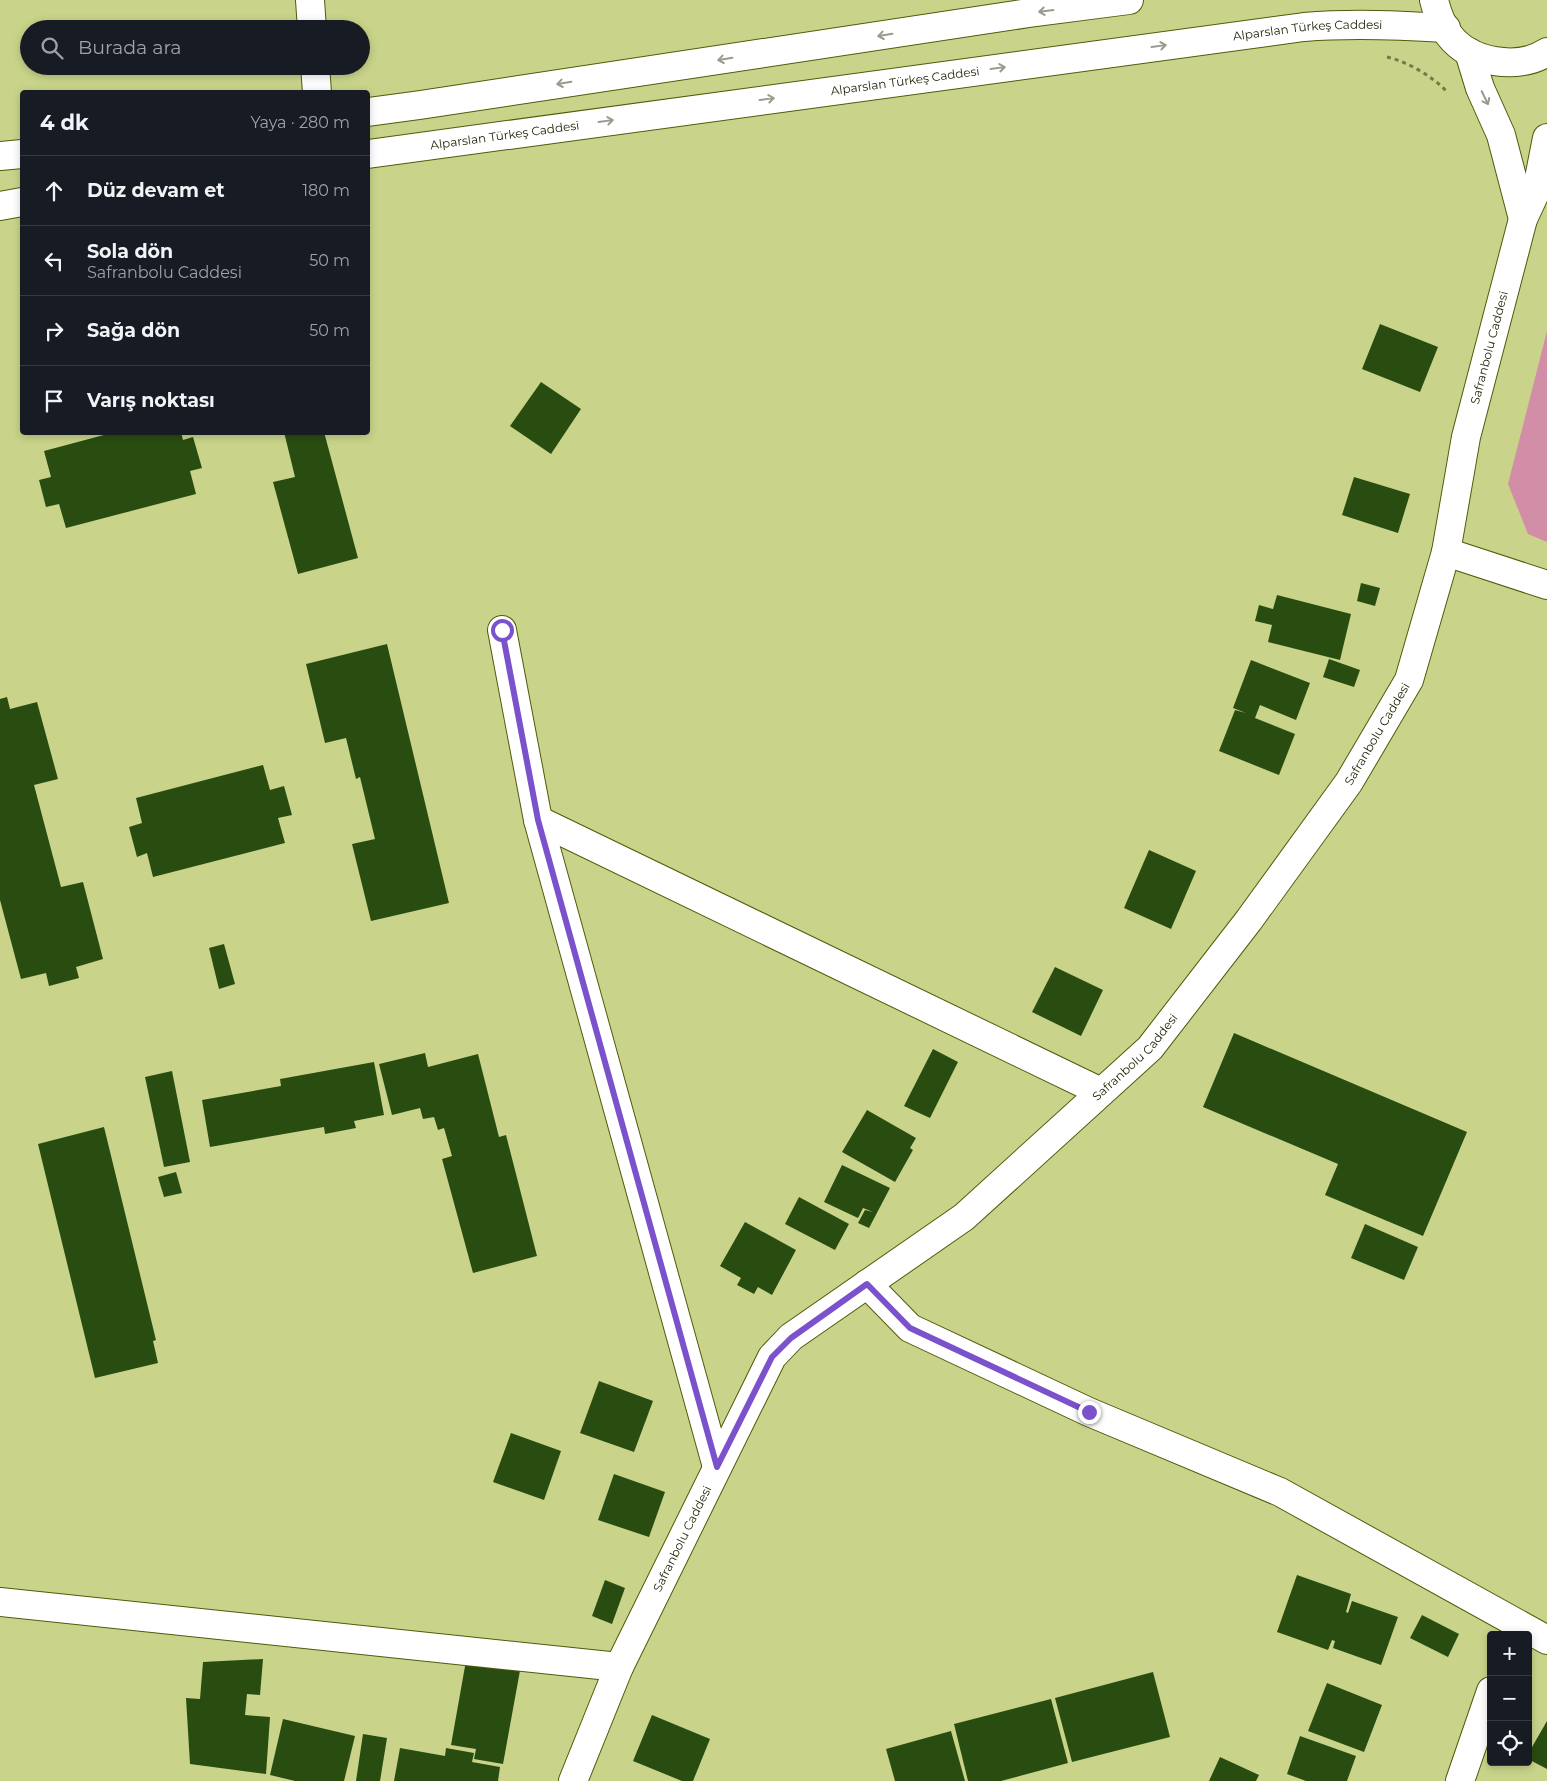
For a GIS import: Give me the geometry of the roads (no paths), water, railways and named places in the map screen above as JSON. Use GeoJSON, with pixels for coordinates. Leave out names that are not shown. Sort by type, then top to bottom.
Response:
{"type":"FeatureCollection","features":[{"type":"Feature","properties":{"kind":"street"},"geometry":{"type":"LineString","coordinates":[[310,0],[311,20]]}},
{"type":"Feature","properties":{"kind":"street"},"geometry":{"type":"LineString","coordinates":[[370,112],[1029,13],[1129,0]]}},
{"type":"Feature","properties":{"kind":"street"},"geometry":{"type":"LineString","coordinates":[[1434,0],[1438,15],[1450,36],[1469,52],[1492,61],[1517,62],[1541,56],[1547,52]]}},
{"type":"Feature","properties":{"kind":"street","name":"Alparslan Türkeş Caddesi"},"geometry":{"type":"LineString","coordinates":[[370,154],[1304,27],[1377,24],[1446,28]]}},
{"type":"Feature","properties":{"kind":"street"},"geometry":{"type":"LineString","coordinates":[[1469,52],[1480,88],[1502,135],[1523,219]]}},
{"type":"Feature","properties":{"kind":"street"},"geometry":{"type":"LineString","coordinates":[[316,75],[317,90]]}},
{"type":"Feature","properties":{"kind":"street","name":"Safranbolu Caddesi"},"geometry":{"type":"LineString","coordinates":[[572,1781],[619,1667],[772,1357],[791,1338],[964,1217],[1150,1048],[1249,920],[1349,782],[1409,680],[1446,552],[1466,437],[1523,219],[1537,189],[1547,138]]}},
{"type":"Feature","properties":{"kind":"street"},"geometry":{"type":"LineString","coordinates":[[0,156],[20,154]]}},
{"type":"Feature","properties":{"kind":"street"},"geometry":{"type":"LineString","coordinates":[[0,206],[20,202]]}},
{"type":"Feature","properties":{"kind":"street"},"geometry":{"type":"LineString","coordinates":[[1446,552],[1547,585]]}},
{"type":"Feature","properties":{"kind":"street"},"geometry":{"type":"LineString","coordinates":[[502,630],[538,820],[717,1467]]}},
{"type":"Feature","properties":{"kind":"street"},"geometry":{"type":"LineString","coordinates":[[538,820],[1101,1092]]}},
{"type":"Feature","properties":{"kind":"street"},"geometry":{"type":"LineString","coordinates":[[867,1284],[910,1328],[1089,1412],[1280,1492],[1512,1628],[1547,1640]]}},
{"type":"Feature","properties":{"kind":"street"},"geometry":{"type":"LineString","coordinates":[[0,1602],[619,1667]]}},
{"type":"Feature","properties":{"kind":"street"},"geometry":{"type":"LineString","coordinates":[[1460,1781],[1487,1703]]}}]}
